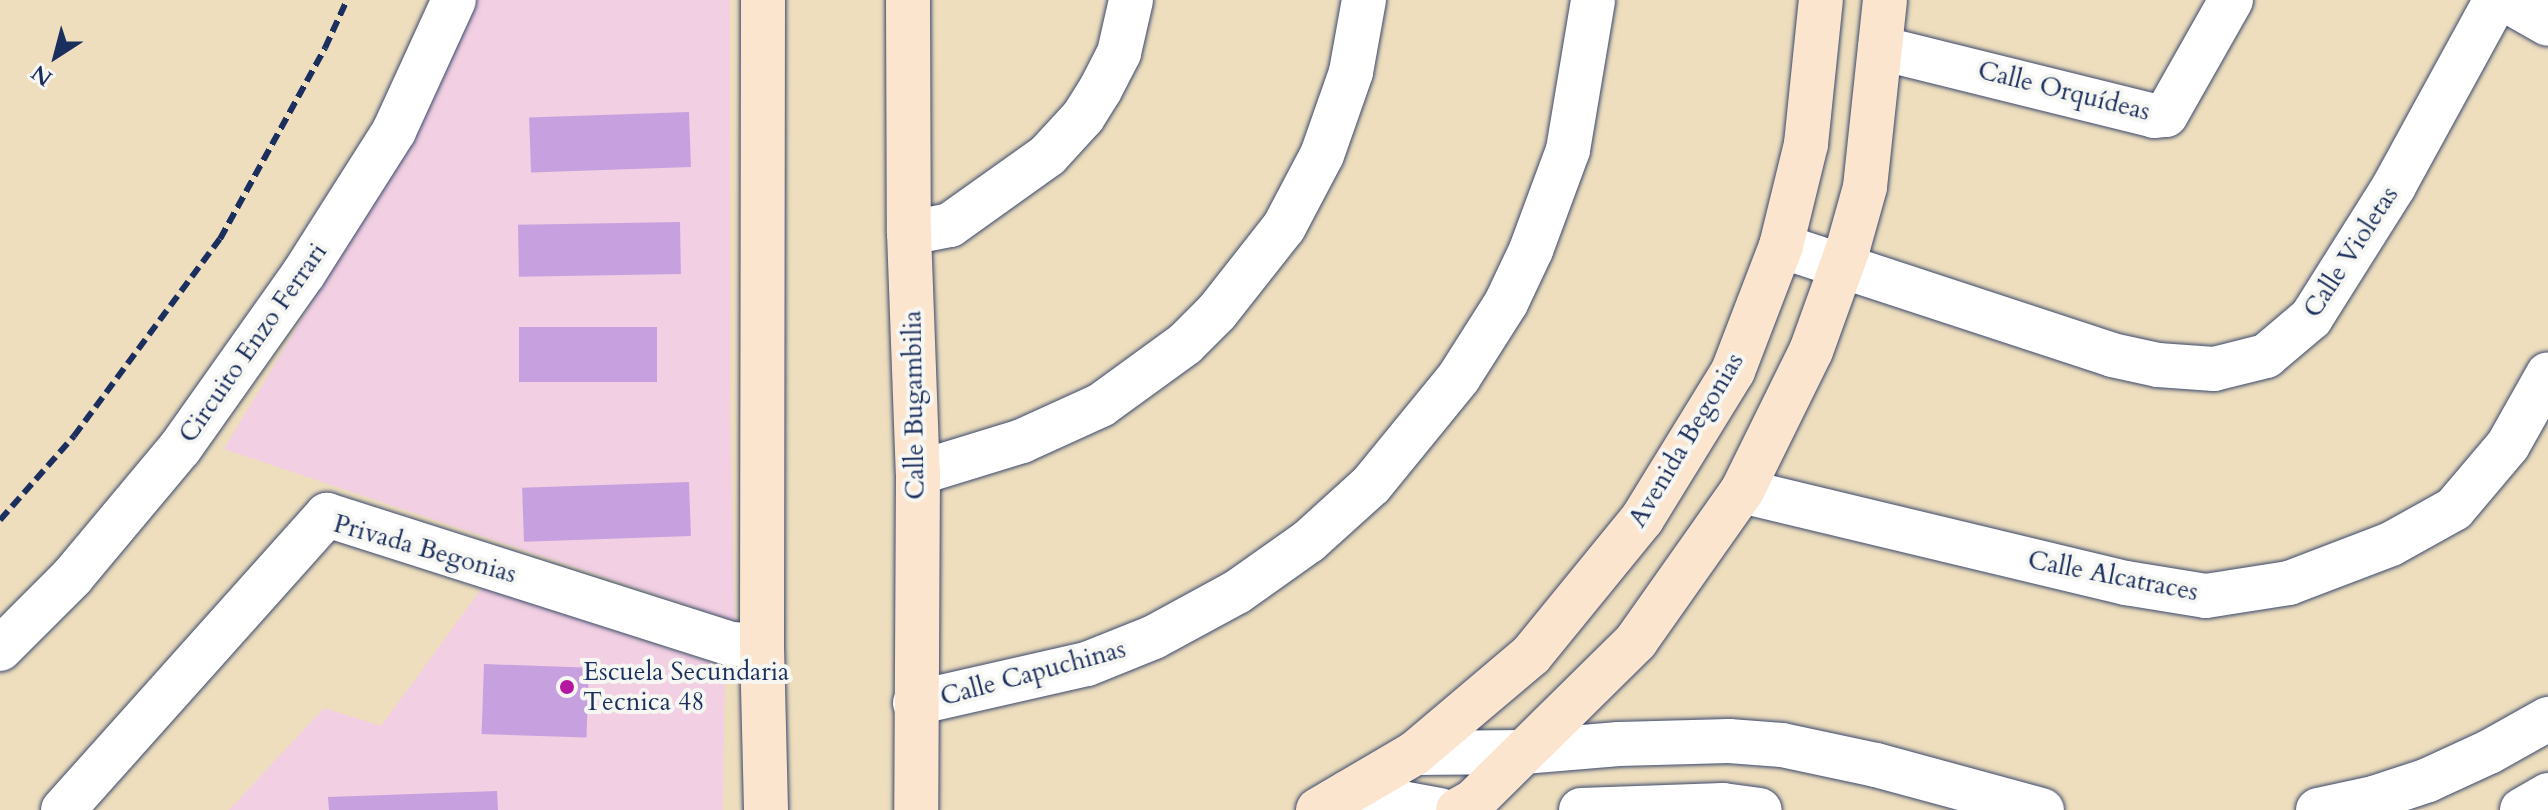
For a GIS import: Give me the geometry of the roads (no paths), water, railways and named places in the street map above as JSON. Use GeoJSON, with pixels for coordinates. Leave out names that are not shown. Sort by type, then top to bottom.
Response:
{"type":"FeatureCollection","features":[{"type":"Feature","properties":{"kind":"street","name":"Circuito Enzo Ferrari"},"geometry":{"type":"LineString","coordinates":[[0,649],[72,577],[180,448],[304,273],[394,131],[454,0]]}},
{"type":"Feature","properties":{"kind":"street"},"geometry":{"type":"LineString","coordinates":[[763,0],[762,646],[766,810]]}},
{"type":"Feature","properties":{"kind":"street","name":"Calle Bugambilia"},"geometry":{"type":"LineString","coordinates":[[908,0],[909,233],[918,473],[916,810]]}},
{"type":"Feature","properties":{"kind":"street"},"geometry":{"type":"LineString","coordinates":[[909,233],[950,225],[1048,155],[1083,117],[1100,90],[1119,53],[1131,0]]}},
{"type":"Feature","properties":{"kind":"street"},"geometry":{"type":"LineString","coordinates":[[918,473],[1022,441],[1101,405],[1185,344],[1217,312],[1284,227],[1322,155],[1351,72],[1364,0]]}},
{"type":"Feature","properties":{"kind":"street","name":"Calle Capuchinas"},"geometry":{"type":"LineString","coordinates":[[915,703],[1087,664],[1154,637],[1237,592],[1309,541],[1371,485],[1459,377],[1506,303],[1531,250],[1568,150],[1593,0]]}},
{"type":"Feature","properties":{"kind":"street","name":"Avenida Begonias"},"geometry":{"type":"LineString","coordinates":[[1332,802],[1415,753],[1531,655],[1642,519],[1733,371],[1781,246],[1806,144],[1821,0]]}},
{"type":"Feature","properties":{"kind":"street"},"geometry":{"type":"LineString","coordinates":[[1458,810],[1474,801],[1636,641],[1742,491],[1811,351],[1865,187],[1885,0]]}},
{"type":"Feature","properties":{"kind":"street","name":"Calle Orquídeas"},"geometry":{"type":"LineString","coordinates":[[1880,48],[2154,116],[2166,115],[2231,0]]}},
{"type":"Feature","properties":{"kind":"street","name":"Calle Violetas"},"geometry":{"type":"LineString","coordinates":[[1781,246],[2112,355],[2158,365],[2214,369],[2266,356],[2311,318],[2394,186],[2496,0]]}},
{"type":"Feature","properties":{"kind":"street"},"geometry":{"type":"LineString","coordinates":[[2506,0],[2548,24]]}},
{"type":"Feature","properties":{"kind":"street","name":"Calle Alcatraces"},"geometry":{"type":"LineString","coordinates":[[1742,491],[2126,583],[2206,596],[2220,594],[2289,583],[2391,544],[2454,509],[2508,445],[2548,374]]}},
{"type":"Feature","properties":{"kind":"street","name":"Privada Begonias"},"geometry":{"type":"LineString","coordinates":[[63,810],[327,515],[732,644],[762,646]]}},
{"type":"Feature","properties":{"kind":"street"},"geometry":{"type":"LineString","coordinates":[[2318,810],[2374,798],[2428,780],[2489,752],[2548,719]]}},
{"type":"Feature","properties":{"kind":"street","name":"Avenida Begonias"},"geometry":{"type":"LineString","coordinates":[[1415,753],[1523,752],[1619,744],[1729,741],[1782,745],[1876,765],[2039,810]]}},
{"type":"Feature","properties":{"kind":"street"},"geometry":{"type":"LineString","coordinates":[[2522,810],[2548,795]]}},
{"type":"Feature","properties":{"kind":"street","name":"Avenida Begonias"},"geometry":{"type":"LineString","coordinates":[[1332,802],[1440,810]]}},
{"type":"Feature","properties":{"kind":"street"},"geometry":{"type":"LineString","coordinates":[[1581,810],[1723,805],[1760,810]]}},
{"type":"Feature","properties":{"kind":"railway"},"geometry":{"type":"LineString","coordinates":[[0,520],[74,436],[220,239],[325,48],[347,0]]}},
{"type":"Feature","properties":{"kind":"place","name":"Escuela Secundaria Tecnica 48"},"geometry":{"type":"Point","coordinates":[567,687]}}]}
